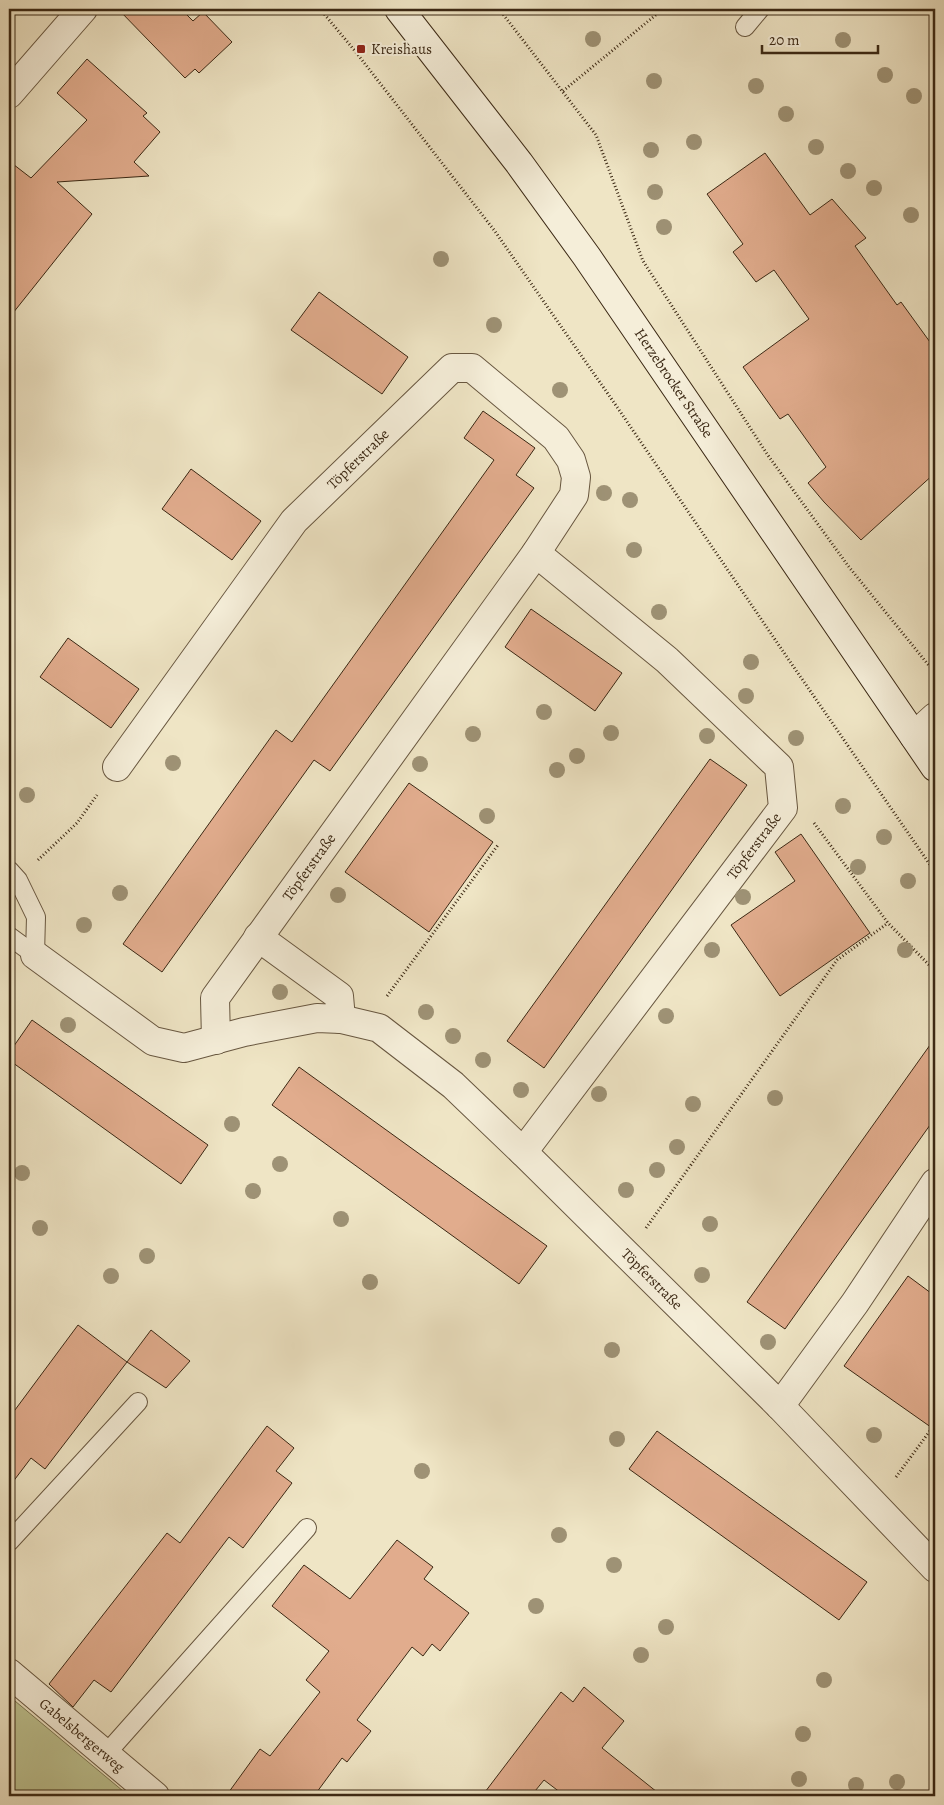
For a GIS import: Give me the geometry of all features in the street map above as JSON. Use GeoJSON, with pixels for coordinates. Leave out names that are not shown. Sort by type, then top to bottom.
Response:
{"type":"FeatureCollection","features":[{"type":"Feature","properties":{"kind":"street"},"geometry":{"type":"LineString","coordinates":[[9,94],[83,9]]}},
{"type":"Feature","properties":{"kind":"street","name":"Herzebrocker Straße"},"geometry":{"type":"LineString","coordinates":[[399,9],[520,163],[587,257],[935,767]]}},
{"type":"Feature","properties":{"kind":"street","name":"Töpferstraße"},"geometry":{"type":"LineString","coordinates":[[116,767],[294,521],[452,368],[472,368],[556,438],[571,460],[576,477],[574,495],[536,553],[258,937],[216,998],[216,1040]]}},
{"type":"Feature","properties":{"kind":"street","name":"Töpferstraße"},"geometry":{"type":"LineString","coordinates":[[523,1152],[783,808],[779,768],[666,660],[536,553]]}},
{"type":"Feature","properties":{"kind":"street"},"geometry":{"type":"LineString","coordinates":[[914,736],[935,717]]}},
{"type":"Feature","properties":{"kind":"street"},"geometry":{"type":"LineString","coordinates":[[258,937],[339,996],[353,1022]]}},
{"type":"Feature","properties":{"kind":"street","name":"Töpferstraße"},"geometry":{"type":"LineString","coordinates":[[35,955],[153,1041],[184,1048],[244,1032],[316,1018],[353,1022],[379,1028],[453,1085],[523,1152],[780,1406],[935,1568]]}},
{"type":"Feature","properties":{"kind":"street"},"geometry":{"type":"LineString","coordinates":[[780,1406],[855,1303],[935,1183]]}},
{"type":"Feature","properties":{"kind":"street","name":"Gabelsbergerweg"},"geometry":{"type":"LineString","coordinates":[[9,1673],[154,1796]]}},
{"type":"Feature","properties":{"kind":"lane"},"geometry":{"type":"LineString","coordinates":[[745,27],[760,9]]}},
{"type":"Feature","properties":{"kind":"lane"},"geometry":{"type":"LineString","coordinates":[[13,875],[36,917],[35,955]]}},
{"type":"Feature","properties":{"kind":"lane"},"geometry":{"type":"LineString","coordinates":[[9,936],[35,955]]}},
{"type":"Feature","properties":{"kind":"lane"},"geometry":{"type":"LineString","coordinates":[[9,1542],[138,1402]]}},
{"type":"Feature","properties":{"kind":"lane"},"geometry":{"type":"LineString","coordinates":[[105,1755],[307,1528]]}},
{"type":"Feature","properties":{"kind":"path"},"geometry":{"type":"LineString","coordinates":[[320,9],[355,50],[494,230],[935,872]]}},
{"type":"Feature","properties":{"kind":"path"},"geometry":{"type":"LineString","coordinates":[[499,9],[596,135],[643,261],[767,454],[849,567],[935,673]]}},
{"type":"Feature","properties":{"kind":"path"},"geometry":{"type":"LineString","coordinates":[[563,91],[663,9]]}},
{"type":"Feature","properties":{"kind":"path"},"geometry":{"type":"LineString","coordinates":[[13,875],[77,823],[116,767]]}},
{"type":"Feature","properties":{"kind":"path"},"geometry":{"type":"LineString","coordinates":[[783,808],[811,819],[888,923],[935,971]]}},
{"type":"Feature","properties":{"kind":"path"},"geometry":{"type":"LineString","coordinates":[[353,1022],[498,845]]}},
{"type":"Feature","properties":{"kind":"path"},"geometry":{"type":"LineString","coordinates":[[627,1255],[837,960],[888,923]]}},
{"type":"Feature","properties":{"kind":"path"},"geometry":{"type":"LineString","coordinates":[[875,1506],[935,1424]]}},
{"type":"Feature","properties":{"kind":"green space"},"geometry":{"type":"Polygon","coordinates":[[[9,1696],[129,1796],[9,1796],[9,1696]]]}},
{"type":"Feature","properties":{"kind":"building"},"geometry":{"type":"Polygon","coordinates":[[[118,9],[181,9],[193,21],[203,12],[232,42],[199,73],[195,69],[185,78],[118,9]]]}},
{"type":"Feature","properties":{"kind":"building"},"geometry":{"type":"Polygon","coordinates":[[[87,59],[147,113],[143,116],[160,132],[134,162],[149,176],[57,182],[92,214],[9,318],[9,161],[31,178],[87,120],[57,93],[87,59]]]}},
{"type":"Feature","properties":{"kind":"building"},"geometry":{"type":"Polygon","coordinates":[[[765,153],[810,215],[832,199],[866,238],[855,246],[897,305],[901,302],[935,349],[935,473],[861,540],[808,483],[826,467],[788,414],[780,419],[743,367],[809,319],[774,270],[756,282],[733,252],[743,244],[707,194],[765,153]]]}},
{"type":"Feature","properties":{"kind":"building"},"geometry":{"type":"Polygon","coordinates":[[[319,292],[408,357],[382,394],[291,330],[319,292]]]}},
{"type":"Feature","properties":{"kind":"building"},"geometry":{"type":"Polygon","coordinates":[[[483,411],[535,448],[516,475],[534,488],[330,771],[314,760],[162,972],[123,944],[276,730],[292,742],[494,460],[464,438],[483,411]]]}},
{"type":"Feature","properties":{"kind":"building"},"geometry":{"type":"Polygon","coordinates":[[[191,469],[261,521],[232,560],[162,509],[191,469]]]}},
{"type":"Feature","properties":{"kind":"building"},"geometry":{"type":"Polygon","coordinates":[[[531,609],[622,673],[595,711],[505,647],[531,609]]]}},
{"type":"Feature","properties":{"kind":"building"},"geometry":{"type":"Polygon","coordinates":[[[68,638],[139,689],[111,728],[40,677],[68,638]]]}},
{"type":"Feature","properties":{"kind":"building"},"geometry":{"type":"Polygon","coordinates":[[[710,759],[747,785],[544,1068],[507,1041],[710,759]]]}},
{"type":"Feature","properties":{"kind":"building"},"geometry":{"type":"Polygon","coordinates":[[[409,783],[493,842],[429,932],[345,872],[409,783]]]}},
{"type":"Feature","properties":{"kind":"building"},"geometry":{"type":"Polygon","coordinates":[[[801,834],[870,933],[780,996],[731,925],[795,881],[775,852],[801,834]]]}},
{"type":"Feature","properties":{"kind":"building"},"geometry":{"type":"Polygon","coordinates":[[[32,1020],[208,1145],[181,1184],[9,1060],[9,1053],[32,1020]]]}},
{"type":"Feature","properties":{"kind":"building"},"geometry":{"type":"Polygon","coordinates":[[[935,1038],[935,1118],[785,1329],[747,1302],[935,1038]]]}},
{"type":"Feature","properties":{"kind":"building"},"geometry":{"type":"Polygon","coordinates":[[[299,1067],[547,1246],[519,1284],[272,1105],[299,1067]]]}},
{"type":"Feature","properties":{"kind":"building"},"geometry":{"type":"Polygon","coordinates":[[[908,1276],[935,1296],[935,1430],[844,1366],[908,1276]]]}},
{"type":"Feature","properties":{"kind":"building"},"geometry":{"type":"Polygon","coordinates":[[[78,1325],[127,1362],[45,1469],[31,1458],[9,1487],[9,1418],[78,1325]]]}},
{"type":"Feature","properties":{"kind":"building"},"geometry":{"type":"Polygon","coordinates":[[[151,1330],[190,1361],[166,1388],[127,1362],[151,1330]]]}},
{"type":"Feature","properties":{"kind":"building"},"geometry":{"type":"Polygon","coordinates":[[[267,1426],[294,1448],[276,1471],[292,1483],[243,1548],[229,1537],[111,1692],[94,1680],[73,1707],[49,1684],[167,1533],[180,1543],[267,1426]]]}},
{"type":"Feature","properties":{"kind":"building"},"geometry":{"type":"Polygon","coordinates":[[[657,1431],[867,1582],[839,1620],[629,1469],[657,1431]]]}},
{"type":"Feature","properties":{"kind":"building"},"geometry":{"type":"Polygon","coordinates":[[[397,1540],[433,1567],[424,1579],[469,1613],[440,1651],[432,1644],[423,1656],[412,1647],[357,1720],[371,1731],[347,1762],[342,1758],[314,1796],[226,1796],[260,1749],[270,1756],[320,1692],[306,1680],[329,1651],[272,1606],[304,1565],[350,1599],[397,1540]]]}},
{"type":"Feature","properties":{"kind":"building"},"geometry":{"type":"Polygon","coordinates":[[[584,1687],[624,1721],[602,1748],[662,1796],[565,1796],[544,1780],[531,1796],[482,1796],[561,1692],[573,1702],[584,1687]]]}},
{"type":"Feature","properties":{"kind":"place","name":"Kreishaus"},"geometry":{"type":"Point","coordinates":[361,49]}}]}
